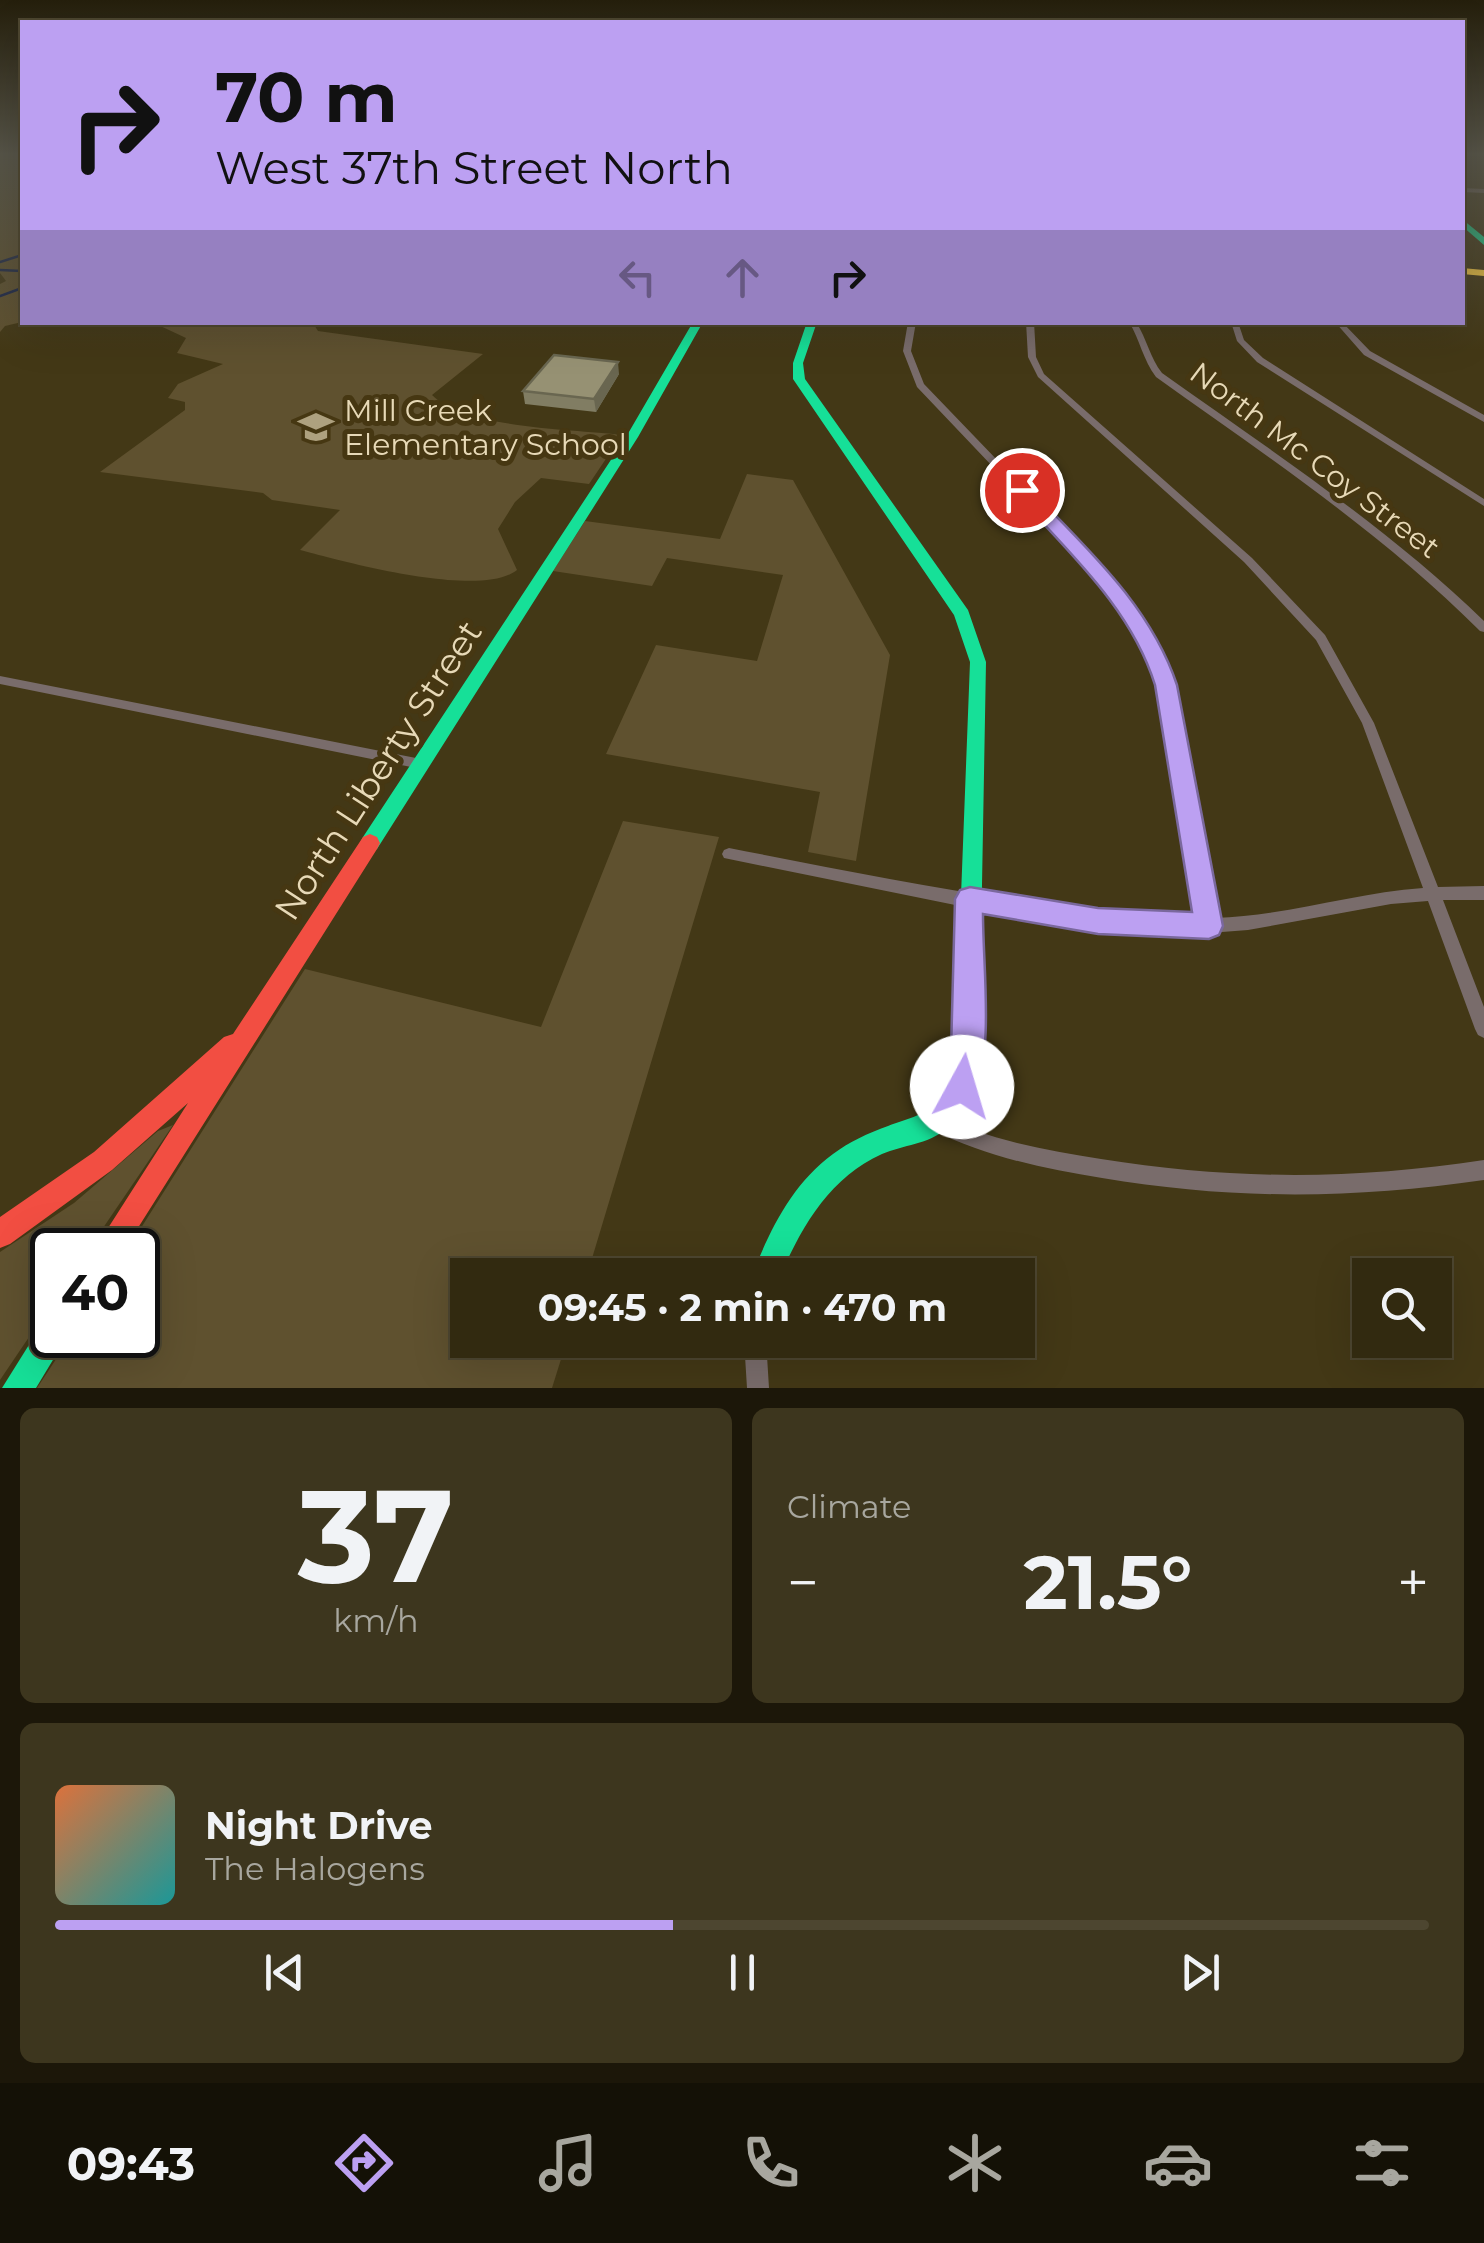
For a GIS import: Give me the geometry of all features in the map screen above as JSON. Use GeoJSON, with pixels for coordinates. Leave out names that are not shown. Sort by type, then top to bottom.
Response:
{"type":"FeatureCollection","features":[{"type":"Feature","properties":{"kind":"main road"},"geometry":{"type":"LineString","coordinates":[[1465,224],[1484,242]]}},
{"type":"Feature","properties":{"kind":"main road","name":"North Liberty Street"},"geometry":{"type":"LineString","coordinates":[[122,1228],[632,437],[696,325]]}},
{"type":"Feature","properties":{"kind":"main road"},"geometry":{"type":"LineString","coordinates":[[773,1258],[788,1222],[820,1181],[850,1157],[939,1123],[954,1108],[962,1087],[967,1052],[980,683],[972,635],[962,614],[799,379],[798,363],[811,325]]}},
{"type":"Feature","properties":{"kind":"main road"},"geometry":{"type":"LineString","coordinates":[[0,1234],[103,1161],[249,1031]]}},
{"type":"Feature","properties":{"kind":"main road"},"geometry":{"type":"LineString","coordinates":[[18,1388],[37,1358]]}},
{"type":"Feature","properties":{"kind":"street"},"geometry":{"type":"LineString","coordinates":[[911,325],[907,351],[920,385],[1092,564],[1144,631],[1166,685],[1209,926]]}},
{"type":"Feature","properties":{"kind":"street"},"geometry":{"type":"LineString","coordinates":[[1030,325],[1032,357],[1040,375],[1248,560],[1321,638],[1368,723],[1484,1029]]}},
{"type":"Feature","properties":{"kind":"street","name":"North Mc Coy Street"},"geometry":{"type":"LineString","coordinates":[[1135,325],[1146,357],[1159,374],[1338,504],[1449,593],[1484,628]]}},
{"type":"Feature","properties":{"kind":"street"},"geometry":{"type":"LineString","coordinates":[[1235,325],[1242,341],[1260,360],[1484,502]]}},
{"type":"Feature","properties":{"kind":"street"},"geometry":{"type":"LineString","coordinates":[[1341,325],[1367,352],[1483,418]]}},
{"type":"Feature","properties":{"kind":"street"},"geometry":{"type":"LineString","coordinates":[[0,680],[422,764]]}},
{"type":"Feature","properties":{"kind":"street"},"geometry":{"type":"LineString","coordinates":[[730,854],[1098,921],[1209,926],[1291,918],[1431,893],[1484,894]]}},
{"type":"Feature","properties":{"kind":"street"},"geometry":{"type":"LineString","coordinates":[[939,1123],[971,1140],[1042,1158],[1146,1177],[1240,1187],[1405,1183],[1484,1170]]}},
{"type":"Feature","properties":{"kind":"street"},"geometry":{"type":"LineString","coordinates":[[756,1358],[758,1388]]}},
{"type":"Feature","properties":{"kind":"shaded area"},"geometry":{"type":"Polygon","coordinates":[[[0,220],[20,220],[20,322],[5,326],[0,332],[0,284],[6,281],[0,273],[0,220]]]}},
{"type":"Feature","properties":{"kind":"shaded area"},"geometry":{"type":"Polygon","coordinates":[[[158,325],[314,325],[318,331],[483,354],[432,395],[469,415],[494,421],[622,435],[589,484],[541,478],[515,502],[498,529],[517,570],[499,578],[444,580],[348,562],[300,550],[340,510],[272,500],[263,493],[100,472],[185,410],[185,402],[168,398],[178,384],[223,364],[177,353],[186,338],[158,325]]]}},
{"type":"Feature","properties":{"kind":"shaded area"},"geometry":{"type":"Polygon","coordinates":[[[747,474],[793,480],[890,655],[856,861],[808,852],[820,792],[606,754],[656,645],[757,661],[783,575],[667,558],[652,586],[553,571],[585,521],[720,539],[747,474]]]}},
{"type":"Feature","properties":{"kind":"shaded area"},"geometry":{"type":"Polygon","coordinates":[[[623,821],[719,837],[592,1258],[450,1258],[450,1358],[561,1358],[552,1388],[37,1388],[57,1358],[160,1358],[160,1228],[141,1228],[305,969],[541,1027],[623,821]]]}},
{"type":"Feature","properties":{"kind":"shaded area"},"geometry":{"type":"Polygon","coordinates":[[[173,1125],[103,1228],[36,1228],[74,1203],[158,1131],[173,1125]]]}},
{"type":"Feature","properties":{"kind":"shaded area"},"geometry":{"type":"Polygon","coordinates":[[[30,1232],[30,1336],[0,1380],[0,1252],[30,1232]]]}},
{"type":"Feature","properties":{"kind":"building"},"geometry":{"type":"Polygon","coordinates":[[[554,355],[618,362],[594,399],[523,391],[554,355]]]}},
{"type":"Feature","properties":{"kind":"waterway"},"geometry":{"type":"LineString","coordinates":[[0,262],[20,256]]}},
{"type":"Feature","properties":{"kind":"waterway"},"geometry":{"type":"LineString","coordinates":[[0,270],[20,271]]}},
{"type":"Feature","properties":{"kind":"waterway"},"geometry":{"type":"LineString","coordinates":[[0,296],[20,289]]}},
{"type":"Feature","properties":{"kind":"traffic: fast"},"geometry":{"type":"LineString","coordinates":[[1465,224],[1484,242]]}},
{"type":"Feature","properties":{"kind":"traffic: fast"},"geometry":{"type":"LineString","coordinates":[[370,843],[632,437],[696,325]]}},
{"type":"Feature","properties":{"kind":"traffic: fast"},"geometry":{"type":"LineString","coordinates":[[773,1258],[797,1212],[831,1172],[869,1147],[937,1120],[958,1085],[967,1052],[978,662],[962,614],[799,379],[798,363],[811,325]]}},
{"type":"Feature","properties":{"kind":"traffic: fast"},"geometry":{"type":"LineString","coordinates":[[18,1388],[38,1358]]}},
{"type":"Feature","properties":{"kind":"traffic: slow"},"geometry":{"type":"LineString","coordinates":[[1465,271],[1484,273]]}},
{"type":"Feature","properties":{"kind":"traffic: jam"},"geometry":{"type":"LineString","coordinates":[[122,1228],[370,843]]}},
{"type":"Feature","properties":{"kind":"traffic: jam"},"geometry":{"type":"LineString","coordinates":[[0,1234],[103,1161],[233,1046]]}},
{"type":"Feature","properties":{"kind":"place","name":"Mill Creek Elementary School"},"geometry":{"type":"Point","coordinates":[316,427]}},
{"type":"Feature","properties":{"kind":"route"},"geometry":{"type":"LineString","coordinates":[[962,1087],[967,1052],[970,899],[1098,921],[1209,926],[1158,659],[1122,599],[1022,490]]}}]}
